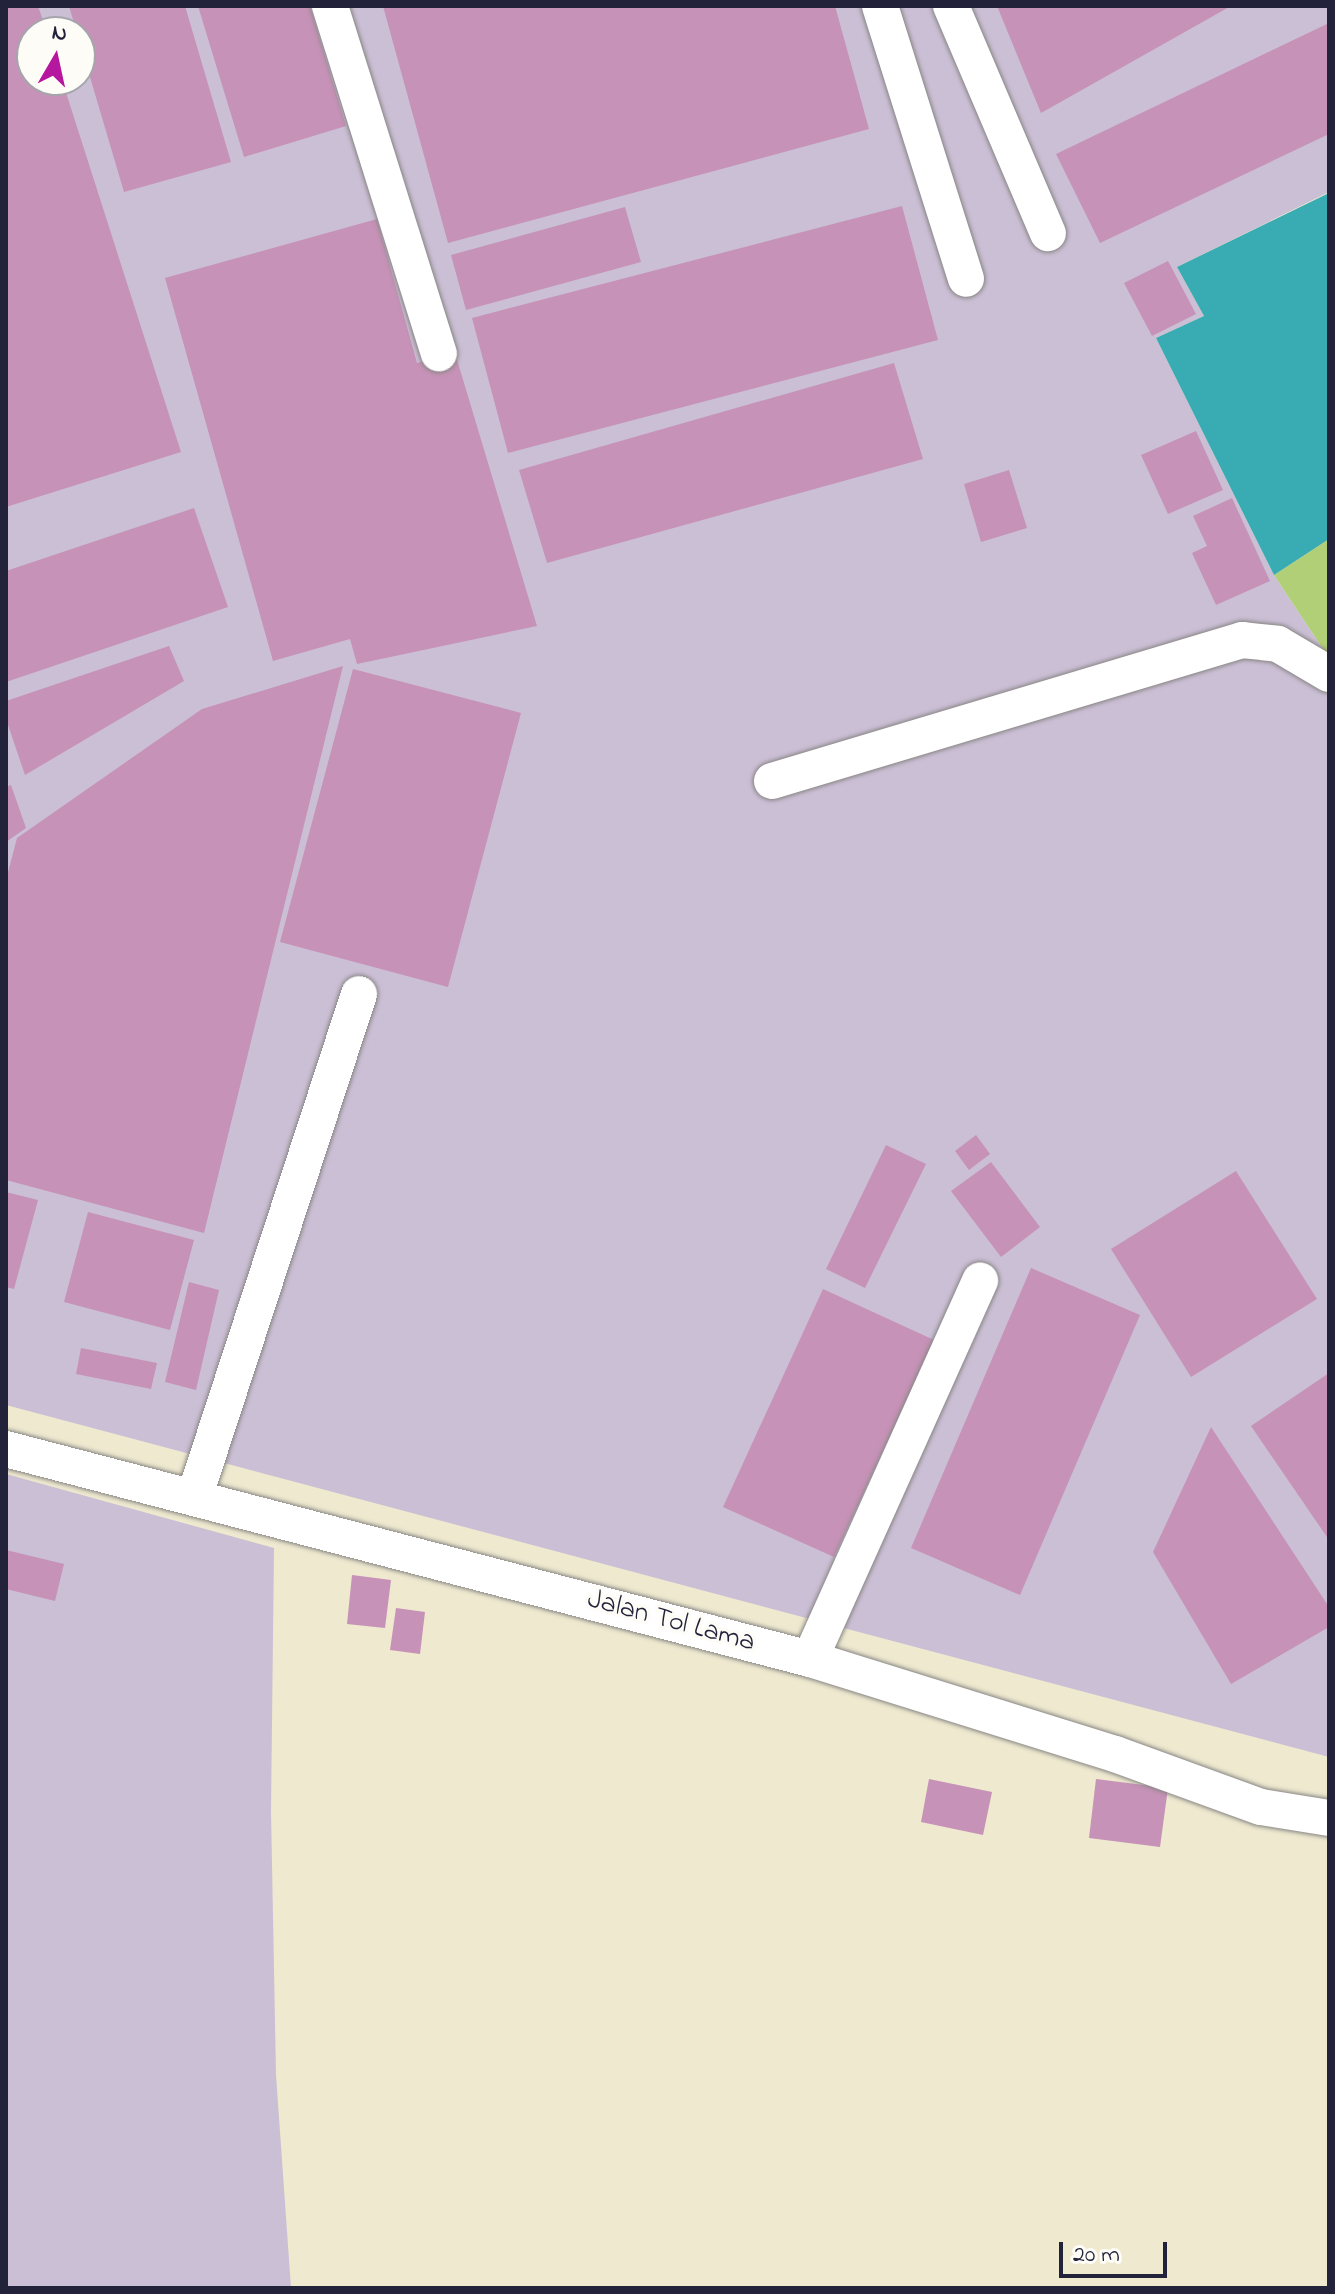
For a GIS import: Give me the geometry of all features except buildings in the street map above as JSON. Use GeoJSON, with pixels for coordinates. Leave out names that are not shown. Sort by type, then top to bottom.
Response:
{"type":"FeatureCollection","features":[{"type":"Feature","properties":{"kind":"street"},"geometry":{"type":"LineString","coordinates":[[330,6],[439,353]]}},
{"type":"Feature","properties":{"kind":"street"},"geometry":{"type":"LineString","coordinates":[[880,6],[966,279]]}},
{"type":"Feature","properties":{"kind":"street"},"geometry":{"type":"LineString","coordinates":[[951,6],[1048,233]]}},
{"type":"Feature","properties":{"kind":"street"},"geometry":{"type":"LineString","coordinates":[[772,781],[1242,640],[1278,644],[1329,674]]}},
{"type":"Feature","properties":{"kind":"street"},"geometry":{"type":"LineString","coordinates":[[195,1495],[359,994]]}},
{"type":"Feature","properties":{"kind":"street"},"geometry":{"type":"LineString","coordinates":[[810,1659],[980,1280]]}},
{"type":"Feature","properties":{"kind":"street","name":"Jalan Tol Lama"},"geometry":{"type":"LineString","coordinates":[[6,1449],[195,1495],[810,1659],[1115,1754],[1261,1807],[1329,1818]]}},
{"type":"Feature","properties":{"kind":"shaded area"},"geometry":{"type":"Polygon","coordinates":[[[6,6],[1329,6],[1329,192],[1177,267],[1204,316],[1156,338],[1274,575],[1329,658],[1329,1757],[6,1405],[6,6]]]}},
{"type":"Feature","properties":{"kind":"shaded area"},"geometry":{"type":"Polygon","coordinates":[[[6,1474],[274,1548],[271,1811],[276,2075],[291,2288],[6,2288],[6,1474]]]}},
{"type":"Feature","properties":{"kind":"green space"},"geometry":{"type":"Polygon","coordinates":[[[1329,539],[1329,658],[1274,575],[1329,539]]]}},
{"type":"Feature","properties":{"kind":"water"},"geometry":{"type":"Polygon","coordinates":[[[1329,193],[1329,539],[1274,575],[1156,338],[1204,316],[1177,267],[1329,193]]]}}]}
